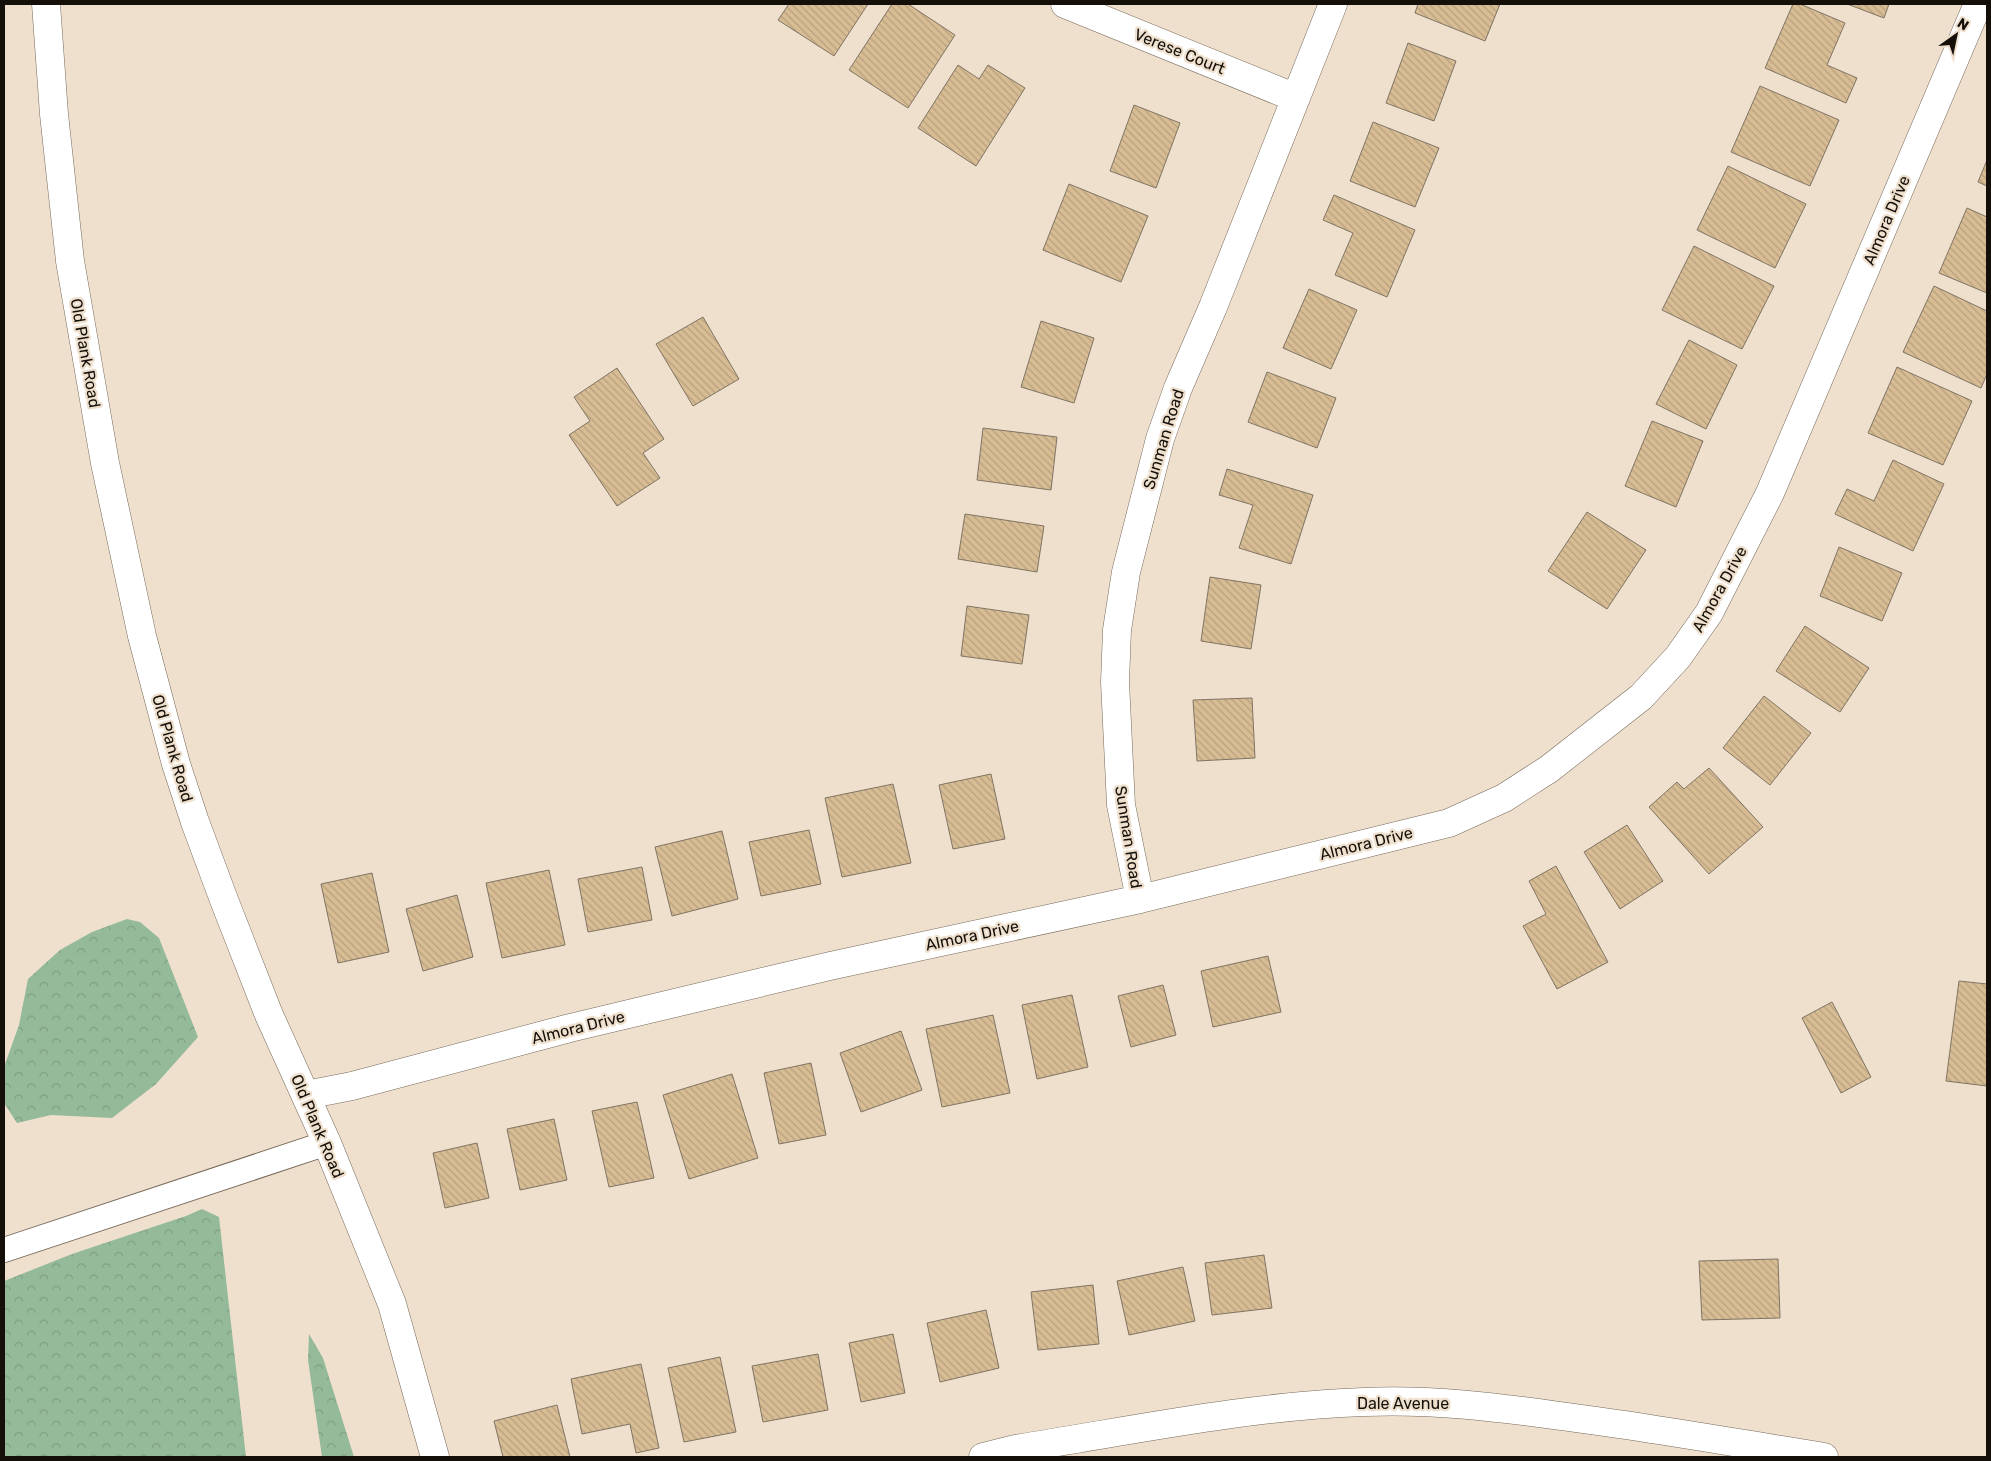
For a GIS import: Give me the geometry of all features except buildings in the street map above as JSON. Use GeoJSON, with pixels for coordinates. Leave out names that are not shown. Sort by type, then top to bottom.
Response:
{"type":"FeatureCollection","features":[{"type":"Feature","properties":{"kind":"street","name":"Old Plank Road"},"geometry":{"type":"LineString","coordinates":[[46,4],[54,114],[70,261],[104,463],[140,626],[176,764],[195,822],[269,1015],[327,1143],[392,1304],[435,1457]]}},
{"type":"Feature","properties":{"kind":"street","name":"Verese Court"},"geometry":{"type":"LineString","coordinates":[[1065,4],[1296,98]]}},
{"type":"Feature","properties":{"kind":"street","name":"Sunman Road"},"geometry":{"type":"LineString","coordinates":[[1140,899],[1121,805],[1115,682],[1117,630],[1126,572],[1160,439],[1178,388],[1213,307],[1333,4]]}},
{"type":"Feature","properties":{"kind":"street","name":"Almora Drive"},"geometry":{"type":"LineString","coordinates":[[306,1095],[352,1086],[570,1028],[830,966],[1140,899],[1449,823],[1504,798],[1549,769],[1641,697],[1678,657],[1709,613],[1770,493],[1978,4]]}},
{"type":"Feature","properties":{"kind":"street","name":"Dale Avenue"},"geometry":{"type":"LineString","coordinates":[[983,1457],[1015,1449],[1279,1407],[1366,1402],[1452,1403],[1501,1408],[1611,1422],[1824,1457]]}},
{"type":"Feature","properties":{"kind":"lane"},"geometry":{"type":"LineString","coordinates":[[4,1250],[327,1143]]}},
{"type":"Feature","properties":{"kind":"green space"},"geometry":{"type":"Polygon","coordinates":[[[127,919],[140,922],[159,938],[198,1037],[156,1084],[112,1118],[51,1115],[17,1123],[4,1103],[4,1067],[19,1025],[28,979],[60,950],[92,932],[127,919]]]}},
{"type":"Feature","properties":{"kind":"green space"},"geometry":{"type":"Polygon","coordinates":[[[202,1209],[219,1217],[246,1457],[4,1457],[4,1281],[72,1254],[202,1209]]]}},
{"type":"Feature","properties":{"kind":"green space"},"geometry":{"type":"Polygon","coordinates":[[[309,1334],[323,1358],[354,1457],[322,1457],[308,1360],[309,1334]]]}}]}
